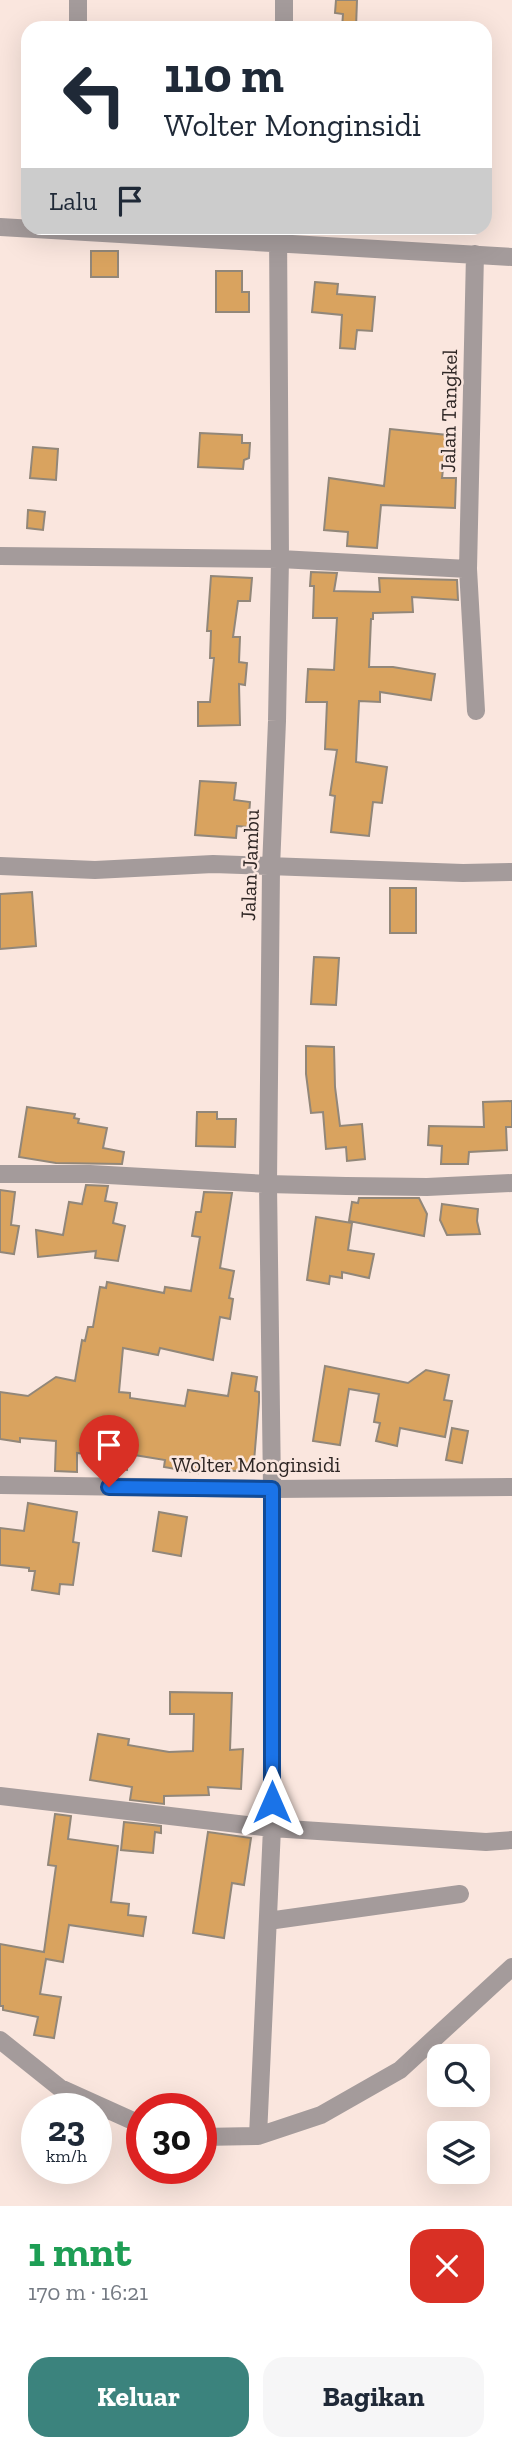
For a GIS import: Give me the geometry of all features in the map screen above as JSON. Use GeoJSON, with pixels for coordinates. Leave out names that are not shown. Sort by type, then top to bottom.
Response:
{"type":"FeatureCollection","features":[{"type":"Feature","properties":{"kind":"street"},"geometry":{"type":"LineString","coordinates":[[78,0],[78,21]]}},
{"type":"Feature","properties":{"kind":"street"},"geometry":{"type":"LineString","coordinates":[[284,0],[284,21]]}},
{"type":"Feature","properties":{"kind":"street"},"geometry":{"type":"LineString","coordinates":[[0,226],[21,227]]}},
{"type":"Feature","properties":{"kind":"street"},"geometry":{"type":"LineString","coordinates":[[278,235],[512,257]]}},
{"type":"Feature","properties":{"kind":"street","name":"Jalan Jambu"},"geometry":{"type":"LineString","coordinates":[[258,2136],[272,1828],[272,1489],[268,1184],[271,868],[280,559],[278,235]]}},
{"type":"Feature","properties":{"kind":"street","name":"Jalan Tangkel"},"geometry":{"type":"LineString","coordinates":[[475,254],[468,569],[476,710]]}},
{"type":"Feature","properties":{"kind":"street"},"geometry":{"type":"LineString","coordinates":[[0,556],[280,559],[468,569]]}},
{"type":"Feature","properties":{"kind":"street"},"geometry":{"type":"LineString","coordinates":[[0,866],[95,870],[213,864],[271,868],[512,872]]}},
{"type":"Feature","properties":{"kind":"street"},"geometry":{"type":"LineString","coordinates":[[0,1174],[90,1174],[268,1184],[427,1187],[512,1184]]}},
{"type":"Feature","properties":{"kind":"street","name":"Wolter Monginsidi"},"geometry":{"type":"LineString","coordinates":[[0,1486],[272,1489],[512,1487]]}},
{"type":"Feature","properties":{"kind":"street"},"geometry":{"type":"LineString","coordinates":[[0,1796],[272,1828],[486,1842],[512,1840]]}},
{"type":"Feature","properties":{"kind":"street"},"geometry":{"type":"LineString","coordinates":[[268,1921],[460,1894]]}},
{"type":"Feature","properties":{"kind":"street"},"geometry":{"type":"LineString","coordinates":[[217,2137],[258,2136],[321,2115],[400,2070],[512,1967]]}},
{"type":"Feature","properties":{"kind":"street"},"geometry":{"type":"LineString","coordinates":[[0,2039],[60,2088],[126,2118]]}},
{"type":"Feature","properties":{"kind":"building"},"geometry":{"type":"Polygon","coordinates":[[[336,0],[357,0],[356,21],[342,21],[343,14],[335,13],[336,0]]]}},
{"type":"Feature","properties":{"kind":"building"},"geometry":{"type":"Polygon","coordinates":[[[91,251],[118,251],[118,277],[91,277],[91,251]]]}},
{"type":"Feature","properties":{"kind":"building"},"geometry":{"type":"Polygon","coordinates":[[[216,271],[242,271],[242,292],[249,292],[249,312],[216,312],[216,271]]]}},
{"type":"Feature","properties":{"kind":"building"},"geometry":{"type":"Polygon","coordinates":[[[315,282],[338,284],[337,294],[375,297],[372,331],[357,330],[355,349],[340,348],[342,315],[312,312],[315,282]]]}},
{"type":"Feature","properties":{"kind":"building"},"geometry":{"type":"Polygon","coordinates":[[[390,429],[447,435],[442,478],[456,478],[455,508],[381,505],[377,548],[347,546],[348,532],[324,530],[329,478],[384,486],[390,429]]]}},
{"type":"Feature","properties":{"kind":"building"},"geometry":{"type":"Polygon","coordinates":[[[200,433],[242,435],[242,443],[250,443],[249,458],[244,460],[243,469],[198,467],[200,433]]]}},
{"type":"Feature","properties":{"kind":"building"},"geometry":{"type":"Polygon","coordinates":[[[33,447],[58,449],[56,480],[30,478],[33,447]]]}},
{"type":"Feature","properties":{"kind":"building"},"geometry":{"type":"Polygon","coordinates":[[[28,510],[45,512],[43,530],[27,528],[28,510]]]}},
{"type":"Feature","properties":{"kind":"building"},"geometry":{"type":"Polygon","coordinates":[[[311,572],[337,573],[334,591],[380,592],[379,578],[457,580],[458,600],[412,597],[413,612],[373,613],[369,667],[393,667],[435,674],[431,700],[380,692],[380,702],[359,701],[356,762],[387,767],[382,803],[373,802],[369,836],[331,832],[335,796],[330,795],[337,750],[325,749],[327,702],[306,702],[308,669],[334,670],[337,618],[313,618],[314,586],[310,586],[311,572]]]}},
{"type":"Feature","properties":{"kind":"building"},"geometry":{"type":"Polygon","coordinates":[[[211,576],[252,578],[250,601],[238,601],[233,637],[240,637],[239,662],[247,663],[245,685],[239,684],[240,725],[198,726],[198,702],[210,702],[214,658],[210,658],[211,631],[207,631],[211,576]]]}},
{"type":"Feature","properties":{"kind":"building"},"geometry":{"type":"Polygon","coordinates":[[[200,781],[236,783],[234,800],[250,802],[248,827],[237,826],[236,838],[195,835],[200,781]]]}},
{"type":"Feature","properties":{"kind":"building"},"geometry":{"type":"Polygon","coordinates":[[[390,888],[416,888],[416,933],[390,933],[390,888]]]}},
{"type":"Feature","properties":{"kind":"building"},"geometry":{"type":"Polygon","coordinates":[[[32,892],[36,946],[0,949],[0,894],[32,892]]]}},
{"type":"Feature","properties":{"kind":"building"},"geometry":{"type":"Polygon","coordinates":[[[314,957],[339,958],[336,1005],[311,1004],[314,957]]]}},
{"type":"Feature","properties":{"kind":"building"},"geometry":{"type":"Polygon","coordinates":[[[306,1046],[334,1047],[340,1126],[362,1124],[365,1159],[347,1161],[346,1147],[326,1149],[323,1112],[311,1113],[306,1046]]]}},
{"type":"Feature","properties":{"kind":"building"},"geometry":{"type":"Polygon","coordinates":[[[512,1101],[512,1127],[506,1127],[507,1150],[469,1152],[468,1164],[441,1164],[442,1146],[428,1145],[429,1126],[484,1127],[483,1102],[512,1101]]]}},
{"type":"Feature","properties":{"kind":"building"},"geometry":{"type":"Polygon","coordinates":[[[27,1107],[75,1114],[74,1118],[79,1119],[78,1123],[107,1128],[103,1148],[124,1152],[122,1164],[56,1163],[19,1157],[27,1107]]]}},
{"type":"Feature","properties":{"kind":"building"},"geometry":{"type":"Polygon","coordinates":[[[197,1112],[217,1112],[217,1119],[236,1119],[235,1147],[196,1146],[197,1112]]]}},
{"type":"Feature","properties":{"kind":"building"},"geometry":{"type":"Polygon","coordinates":[[[86,1185],[108,1186],[105,1201],[117,1203],[113,1223],[125,1226],[118,1261],[95,1258],[96,1251],[38,1257],[36,1230],[63,1235],[69,1202],[82,1204],[86,1185]]]}},
{"type":"Feature","properties":{"kind":"building"},"geometry":{"type":"Polygon","coordinates":[[[0,1190],[15,1192],[11,1225],[19,1226],[14,1254],[0,1252],[0,1190]]]}},
{"type":"Feature","properties":{"kind":"building"},"geometry":{"type":"Polygon","coordinates":[[[204,1192],[232,1193],[220,1268],[234,1271],[229,1298],[233,1299],[230,1319],[220,1317],[213,1360],[160,1348],[158,1355],[123,1348],[119,1392],[130,1393],[130,1398],[185,1406],[188,1390],[228,1396],[232,1373],[257,1377],[255,1391],[259,1392],[259,1402],[253,1473],[199,1467],[198,1473],[164,1467],[165,1460],[128,1454],[127,1470],[108,1468],[109,1457],[77,1453],[77,1472],[55,1471],[56,1441],[20,1438],[20,1442],[0,1439],[0,1392],[28,1396],[56,1377],[75,1381],[82,1340],[85,1341],[88,1327],[93,1327],[100,1287],[106,1288],[107,1282],[164,1293],[165,1287],[191,1291],[200,1237],[192,1236],[196,1212],[201,1212],[204,1192]]]}},
{"type":"Feature","properties":{"kind":"building"},"geometry":{"type":"Polygon","coordinates":[[[359,1198],[419,1198],[427,1214],[424,1236],[349,1221],[352,1202],[358,1203],[359,1198]]]}},
{"type":"Feature","properties":{"kind":"building"},"geometry":{"type":"Polygon","coordinates":[[[442,1204],[478,1209],[480,1234],[447,1235],[440,1220],[442,1204]]]}},
{"type":"Feature","properties":{"kind":"building"},"geometry":{"type":"Polygon","coordinates":[[[316,1217],[352,1223],[348,1250],[374,1254],[369,1278],[342,1272],[342,1278],[330,1276],[329,1284],[307,1280],[316,1217]]]}},
{"type":"Feature","properties":{"kind":"building"},"geometry":{"type":"Polygon","coordinates":[[[325,1366],[408,1383],[426,1370],[449,1375],[444,1400],[452,1401],[445,1437],[400,1428],[397,1446],[376,1441],[380,1423],[374,1422],[379,1394],[349,1389],[340,1445],[313,1441],[325,1366]]]}},
{"type":"Feature","properties":{"kind":"building"},"geometry":{"type":"Polygon","coordinates":[[[452,1428],[468,1431],[462,1463],[446,1460],[452,1428]]]}},
{"type":"Feature","properties":{"kind":"building"},"geometry":{"type":"Polygon","coordinates":[[[28,1503],[77,1512],[73,1542],[79,1543],[73,1585],[60,1584],[59,1594],[32,1590],[35,1571],[29,1571],[29,1568],[0,1565],[0,1528],[24,1531],[28,1503]]]}},
{"type":"Feature","properties":{"kind":"building"},"geometry":{"type":"Polygon","coordinates":[[[159,1512],[187,1517],[181,1556],[153,1551],[159,1512]]]}},
{"type":"Feature","properties":{"kind":"building"},"geometry":{"type":"Polygon","coordinates":[[[170,1692],[232,1693],[230,1750],[243,1749],[241,1789],[208,1787],[209,1795],[164,1796],[164,1804],[130,1800],[132,1787],[90,1780],[98,1734],[129,1739],[128,1745],[169,1752],[193,1751],[194,1714],[170,1714],[170,1692]]]}},
{"type":"Feature","properties":{"kind":"building"},"geometry":{"type":"Polygon","coordinates":[[[55,1814],[71,1816],[68,1839],[118,1846],[111,1902],[129,1904],[128,1915],[146,1917],[143,1936],[69,1925],[63,1962],[46,1959],[40,1994],[61,1997],[54,2038],[34,2035],[38,2017],[3,2010],[3,2006],[0,2006],[0,1944],[44,1952],[56,1866],[48,1865],[55,1814]]]}},
{"type":"Feature","properties":{"kind":"building"},"geometry":{"type":"Polygon","coordinates":[[[124,1822],[161,1826],[161,1833],[155,1832],[153,1853],[121,1850],[124,1822]]]}},
{"type":"Feature","properties":{"kind":"building"},"geometry":{"type":"Polygon","coordinates":[[[208,1832],[251,1838],[244,1885],[232,1883],[224,1938],[193,1933],[208,1832]]]}},
{"type":"Feature","properties":{"kind":"route"},"geometry":{"type":"LineString","coordinates":[[109,1487],[272,1489],[272,1802]]}}]}
